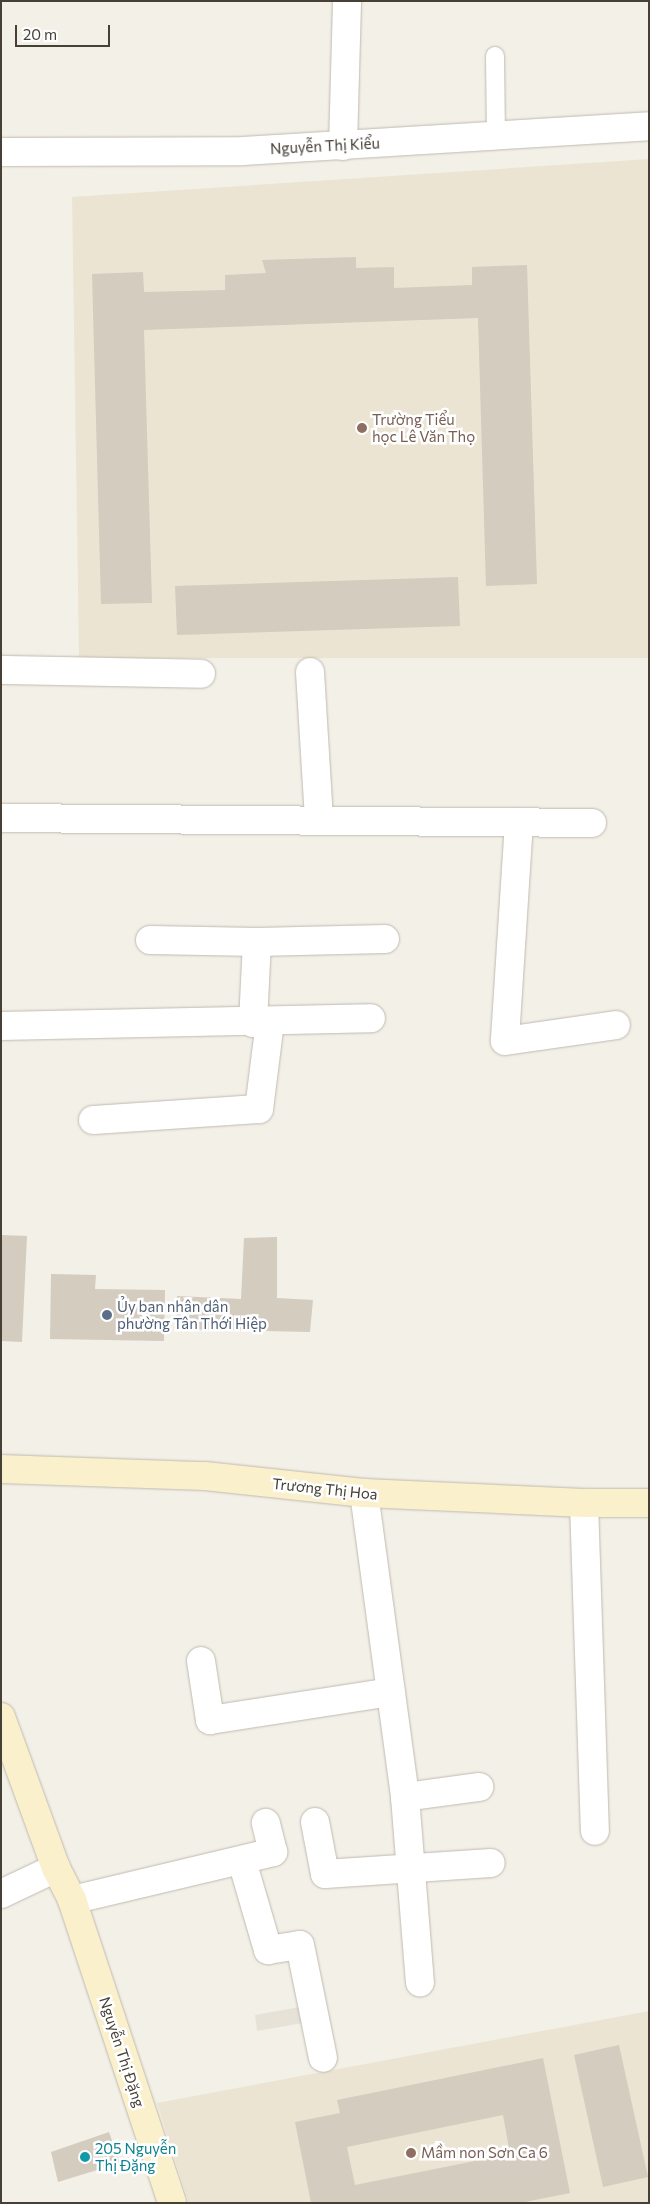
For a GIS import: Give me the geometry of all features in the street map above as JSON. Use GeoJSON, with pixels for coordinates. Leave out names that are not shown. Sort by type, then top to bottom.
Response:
{"type":"FeatureCollection","features":[{"type":"Feature","properties":{"kind":"street"},"geometry":{"type":"LineString","coordinates":[[343,146],[347,1]]}},
{"type":"Feature","properties":{"kind":"street","name":"Nguyễn Thị Kiểu"},"geometry":{"type":"LineString","coordinates":[[1,152],[243,151],[649,126]]}},
{"type":"Feature","properties":{"kind":"street"},"geometry":{"type":"LineString","coordinates":[[1,670],[201,674]]}},
{"type":"Feature","properties":{"kind":"street"},"geometry":{"type":"LineString","coordinates":[[310,672],[319,821]]}},
{"type":"Feature","properties":{"kind":"street"},"geometry":{"type":"LineString","coordinates":[[1,818],[592,823]]}},
{"type":"Feature","properties":{"kind":"street"},"geometry":{"type":"LineString","coordinates":[[519,822],[505,1041],[616,1025]]}},
{"type":"Feature","properties":{"kind":"street"},"geometry":{"type":"LineString","coordinates":[[150,940],[257,942],[385,939]]}},
{"type":"Feature","properties":{"kind":"street"},"geometry":{"type":"LineString","coordinates":[[93,1120],[259,1109],[261,1023],[257,942]]}},
{"type":"Feature","properties":{"kind":"street"},"geometry":{"type":"LineString","coordinates":[[1,1026],[261,1023],[371,1018]]}},
{"type":"Feature","properties":{"kind":"street","name":"Trương Thị Hoa"},"geometry":{"type":"LineString","coordinates":[[1,1469],[205,1476],[364,1494],[584,1504],[649,1503]]}},
{"type":"Feature","properties":{"kind":"street"},"geometry":{"type":"LineString","coordinates":[[364,1494],[405,1797],[420,1982]]}},
{"type":"Feature","properties":{"kind":"street"},"geometry":{"type":"LineString","coordinates":[[584,1504],[595,1831]]}},
{"type":"Feature","properties":{"kind":"street"},"geometry":{"type":"LineString","coordinates":[[201,1661],[210,1720],[391,1692]]}},
{"type":"Feature","properties":{"kind":"street","name":"Nguyễn Thị Đặng"},"geometry":{"type":"LineString","coordinates":[[1,1717],[56,1868],[72,1900],[172,2203]]}},
{"type":"Feature","properties":{"kind":"street"},"geometry":{"type":"LineString","coordinates":[[405,1797],[479,1787]]}},
{"type":"Feature","properties":{"kind":"street"},"geometry":{"type":"LineString","coordinates":[[72,1900],[242,1861],[273,1852],[266,1822]]}},
{"type":"Feature","properties":{"kind":"street"},"geometry":{"type":"LineString","coordinates":[[315,1822],[325,1874],[491,1863]]}},
{"type":"Feature","properties":{"kind":"street"},"geometry":{"type":"LineString","coordinates":[[242,1861],[268,1950],[300,1946],[324,2058]]}},
{"type":"Feature","properties":{"kind":"street"},"geometry":{"type":"LineString","coordinates":[[1,1894],[56,1868]]}},
{"type":"Feature","properties":{"kind":"lane"},"geometry":{"type":"LineString","coordinates":[[495,56],[496,136]]}},
{"type":"Feature","properties":{"kind":"shaded area","name":"Trường Tiểu học Lê Văn Thọ"},"geometry":{"type":"Polygon","coordinates":[[[649,159],[649,658],[79,658],[72,197],[649,159]]]}},
{"type":"Feature","properties":{"kind":"shaded area"},"geometry":{"type":"Polygon","coordinates":[[[311,2005],[314,2021],[257,2031],[255,2015],[311,2005]]]}},
{"type":"Feature","properties":{"kind":"shaded area","name":"Mầm non Sơn Ca 6"},"geometry":{"type":"Polygon","coordinates":[[[649,2011],[649,2203],[189,2203],[157,2103],[649,2011]]]}},
{"type":"Feature","properties":{"kind":"building"},"geometry":{"type":"Polygon","coordinates":[[[356,257],[356,268],[394,267],[394,288],[472,285],[472,267],[527,265],[537,584],[486,586],[478,318],[144,330],[152,603],[101,604],[92,274],[143,272],[144,292],[225,290],[225,275],[266,273],[262,260],[356,257]]]}},
{"type":"Feature","properties":{"kind":"building"},"geometry":{"type":"Polygon","coordinates":[[[458,577],[460,626],[177,635],[175,586],[458,577]]]}},
{"type":"Feature","properties":{"kind":"building"},"geometry":{"type":"Polygon","coordinates":[[[1,1235],[27,1236],[22,1342],[1,1341],[1,1235]]]}},
{"type":"Feature","properties":{"kind":"building"},"geometry":{"type":"Polygon","coordinates":[[[277,1237],[277,1298],[313,1300],[310,1332],[176,1329],[177,1296],[241,1299],[244,1238],[277,1237]]]}},
{"type":"Feature","properties":{"kind":"building","name":"Ủy ban nhân dân phường Tân Thới Hiệp"},"geometry":{"type":"Polygon","coordinates":[[[51,1274],[96,1275],[95,1289],[165,1290],[164,1341],[50,1339],[51,1274]]]}},
{"type":"Feature","properties":{"kind":"building"},"geometry":{"type":"Polygon","coordinates":[[[619,2045],[648,2177],[603,2187],[574,2055],[619,2045]]]}},
{"type":"Feature","properties":{"kind":"building"},"geometry":{"type":"Polygon","coordinates":[[[543,2058],[570,2193],[520,2203],[311,2203],[295,2122],[340,2113],[337,2100],[543,2058]],[[503,2115],[347,2147],[355,2185],[510,2154],[503,2115]]]}},
{"type":"Feature","properties":{"kind":"building","name":"205 Nguyễn Thị Đặng"},"geometry":{"type":"Polygon","coordinates":[[[109,2132],[120,2163],[58,2182],[51,2152],[109,2132]]]}},
{"type":"Feature","properties":{"kind":"place","name":"Trường Tiểu học Lê Văn Thọ"},"geometry":{"type":"Point","coordinates":[362,428]}},
{"type":"Feature","properties":{"kind":"place","name":"Ủy ban nhân dân phường Tân Thới Hiệp"},"geometry":{"type":"Point","coordinates":[107,1315]}},
{"type":"Feature","properties":{"kind":"place","name":"Mầm non Sơn Ca 6"},"geometry":{"type":"Point","coordinates":[411,2153]}},
{"type":"Feature","properties":{"kind":"place","name":"205 Nguyễn Thị Đặng"},"geometry":{"type":"Point","coordinates":[85,2157]}}]}
